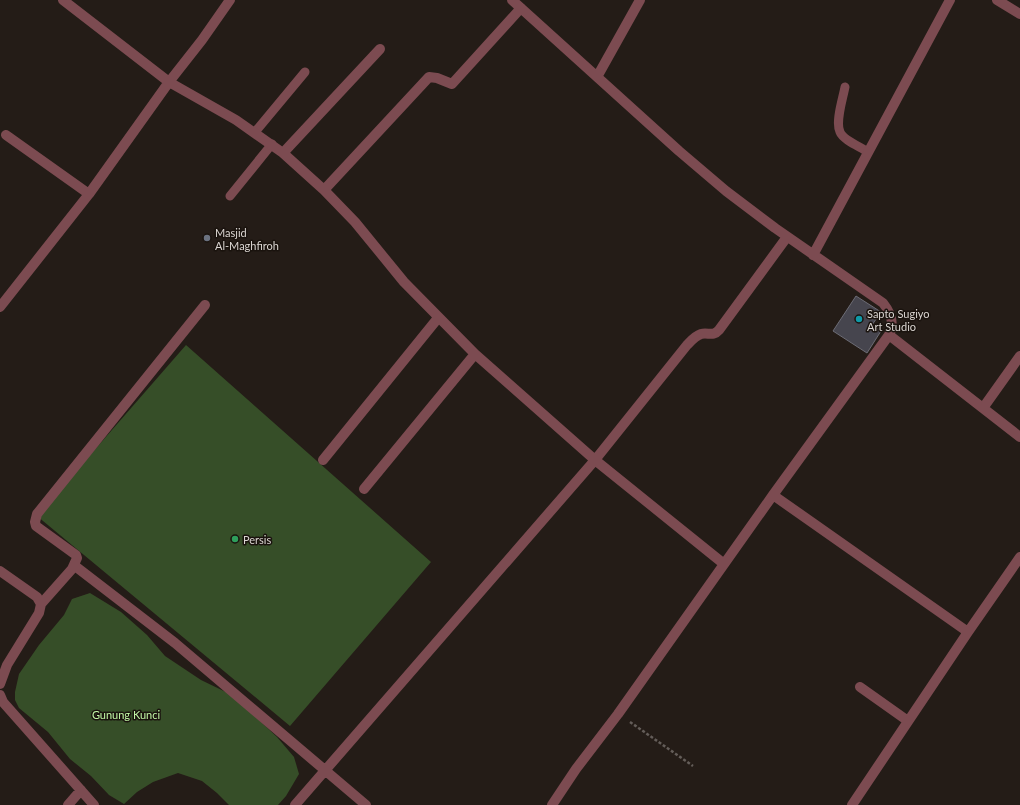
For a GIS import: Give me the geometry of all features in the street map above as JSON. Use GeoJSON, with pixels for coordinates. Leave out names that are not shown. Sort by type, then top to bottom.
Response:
{"type":"FeatureCollection","features":[{"type":"Feature","properties":{"kind":"street"},"geometry":{"type":"LineString","coordinates":[[63,0],[169,82],[236,120],[283,153],[324,190],[354,222],[404,282],[475,354],[595,460],[724,564]]}},
{"type":"Feature","properties":{"kind":"street"},"geometry":{"type":"LineString","coordinates":[[0,307],[89,194],[230,0]]}},
{"type":"Feature","properties":{"kind":"street"},"geometry":{"type":"LineString","coordinates":[[512,0],[684,156],[726,191],[787,237],[883,303],[892,319],[892,329],[889,335],[772,495],[618,714],[576,769],[552,805]]}},
{"type":"Feature","properties":{"kind":"street"},"geometry":{"type":"LineString","coordinates":[[597,77],[640,0]]}},
{"type":"Feature","properties":{"kind":"street"},"geometry":{"type":"LineString","coordinates":[[813,255],[950,0]]}},
{"type":"Feature","properties":{"kind":"street"},"geometry":{"type":"LineString","coordinates":[[997,0],[1020,14]]}},
{"type":"Feature","properties":{"kind":"street"},"geometry":{"type":"LineString","coordinates":[[324,190],[429,77],[452,84],[520,8]]}},
{"type":"Feature","properties":{"kind":"street"},"geometry":{"type":"LineString","coordinates":[[283,153],[380,49]]}},
{"type":"Feature","properties":{"kind":"street"},"geometry":{"type":"LineString","coordinates":[[6,135],[89,194]]}},
{"type":"Feature","properties":{"kind":"street"},"geometry":{"type":"LineString","coordinates":[[295,805],[595,460],[687,345],[700,334],[712,334],[720,330],[787,237]]}},
{"type":"Feature","properties":{"kind":"street"},"geometry":{"type":"LineString","coordinates":[[0,684],[7,665],[39,613],[41,604],[75,566],[77,558],[76,555],[36,526],[35,522],[37,514],[205,305]]}},
{"type":"Feature","properties":{"kind":"street"},"geometry":{"type":"LineString","coordinates":[[323,460],[438,318]]}},
{"type":"Feature","properties":{"kind":"street"},"geometry":{"type":"LineString","coordinates":[[889,335],[1020,437]]}},
{"type":"Feature","properties":{"kind":"street"},"geometry":{"type":"LineString","coordinates":[[364,489],[475,354]]}},
{"type":"Feature","properties":{"kind":"street"},"geometry":{"type":"LineString","coordinates":[[983,408],[1020,356]]}},
{"type":"Feature","properties":{"kind":"street"},"geometry":{"type":"LineString","coordinates":[[772,495],[968,632]]}},
{"type":"Feature","properties":{"kind":"street"},"geometry":{"type":"LineString","coordinates":[[852,805],[1020,557]]}},
{"type":"Feature","properties":{"kind":"street"},"geometry":{"type":"LineString","coordinates":[[75,566],[175,643],[366,805]]}},
{"type":"Feature","properties":{"kind":"street"},"geometry":{"type":"LineString","coordinates":[[0,571],[37,597],[41,604]]}},
{"type":"Feature","properties":{"kind":"street"},"geometry":{"type":"LineString","coordinates":[[860,687],[908,721]]}},
{"type":"Feature","properties":{"kind":"street"},"geometry":{"type":"LineString","coordinates":[[0,695],[3,702],[94,805]]}},
{"type":"Feature","properties":{"kind":"street"},"geometry":{"type":"LineString","coordinates":[[68,805],[81,790]]}},
{"type":"Feature","properties":{"kind":"lane"},"geometry":{"type":"LineString","coordinates":[[255,132],[305,72]]}},
{"type":"Feature","properties":{"kind":"lane"},"geometry":{"type":"LineString","coordinates":[[845,87],[838,122],[840,132],[849,140],[868,152]]}},
{"type":"Feature","properties":{"kind":"lane"},"geometry":{"type":"LineString","coordinates":[[230,196],[272,144]]}},
{"type":"Feature","properties":{"kind":"path"},"geometry":{"type":"LineString","coordinates":[[618,714],[694,766]]}},
{"type":"Feature","properties":{"kind":"green space","name":"Persis"},"geometry":{"type":"Polygon","coordinates":[[[186,345],[431,562],[290,726],[37,516],[186,345]]]}},
{"type":"Feature","properties":{"kind":"green space","name":"Gunung Kunci"},"geometry":{"type":"Polygon","coordinates":[[[90,593],[121,612],[147,635],[165,656],[201,680],[232,695],[277,737],[294,757],[299,774],[286,796],[278,805],[229,805],[202,781],[178,773],[153,782],[137,792],[124,804],[109,795],[91,776],[70,759],[48,732],[19,708],[15,700],[15,692],[19,674],[39,645],[64,615],[72,599],[90,593]]]}},
{"type":"Feature","properties":{"kind":"building","name":"Sapto Sugiyo Art Studio"},"geometry":{"type":"Polygon","coordinates":[[[856,296],[881,312],[872,325],[881,331],[867,353],[833,331],[856,296]]]}},
{"type":"Feature","properties":{"kind":"place","name":"Masjid Al-Maghfiroh"},"geometry":{"type":"Point","coordinates":[207,238]}},
{"type":"Feature","properties":{"kind":"place","name":"Sapto Sugiyo Art Studio"},"geometry":{"type":"Point","coordinates":[859,319]}},
{"type":"Feature","properties":{"kind":"place","name":"Persis"},"geometry":{"type":"Point","coordinates":[235,539]}}]}
